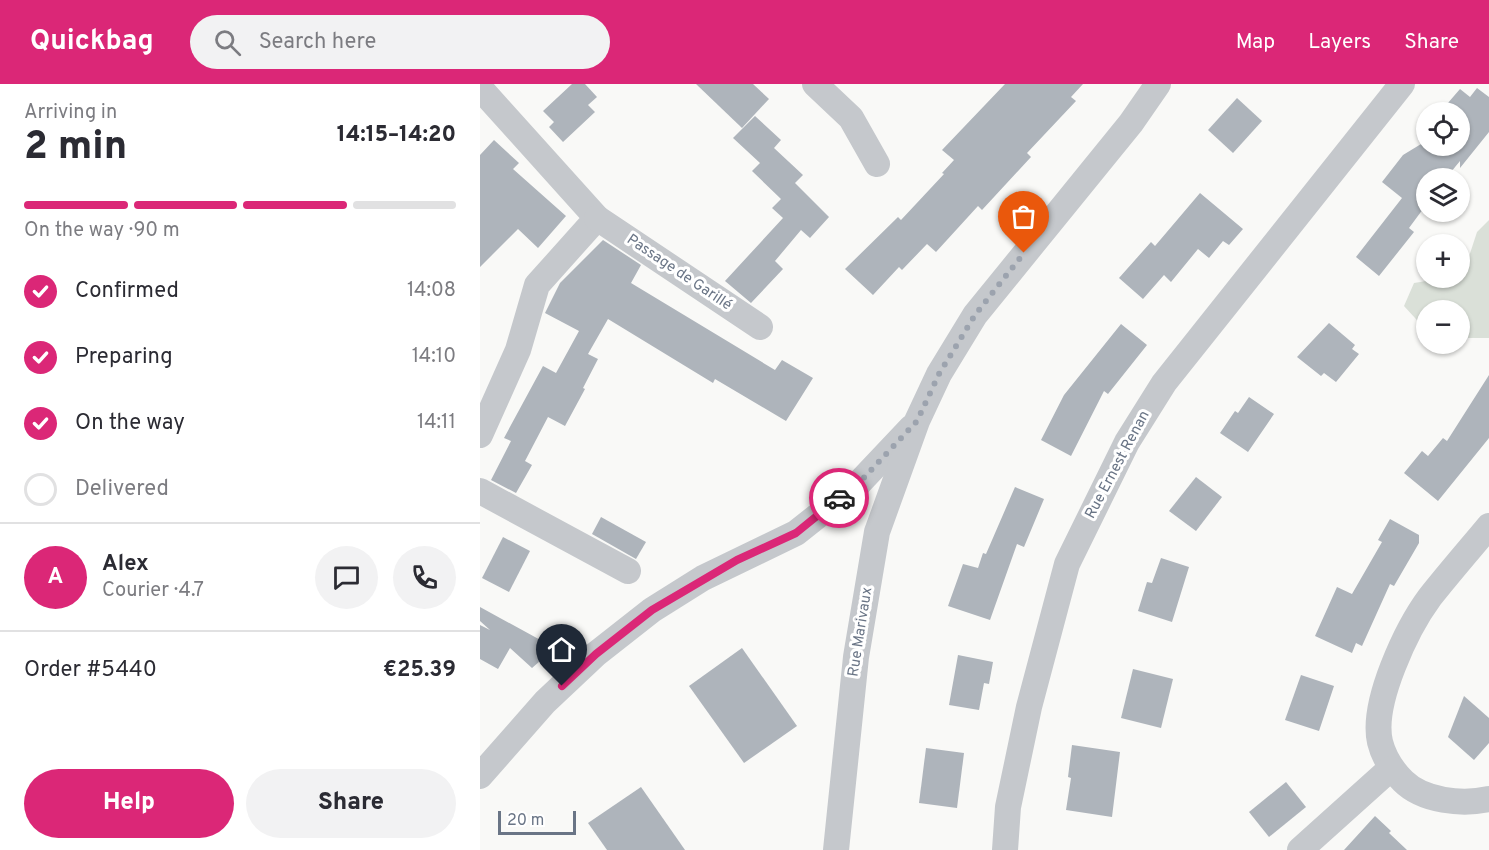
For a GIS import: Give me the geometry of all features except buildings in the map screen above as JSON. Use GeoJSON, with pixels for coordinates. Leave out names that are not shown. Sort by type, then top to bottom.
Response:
{"type":"FeatureCollection","features":[{"type":"Feature","properties":{"kind":"street"},"geometry":{"type":"LineString","coordinates":[[815,84],[851,118],[877,164]]}},
{"type":"Feature","properties":{"kind":"street"},"geometry":{"type":"LineString","coordinates":[[480,776],[544,702],[596,654],[669,599],[737,560],[796,533],[859,483],[917,421],[939,374],[975,315],[1131,123],[1158,84]]}},
{"type":"Feature","properties":{"kind":"street","name":"Rue Ernest Renan"},"geometry":{"type":"LineString","coordinates":[[1005,850],[1008,807],[1029,707],[1067,564],[1127,442],[1164,383],[1402,84]]}},
{"type":"Feature","properties":{"kind":"street","name":"Passage de Garillé"},"geometry":{"type":"LineString","coordinates":[[480,88],[597,218],[760,327]]}},
{"type":"Feature","properties":{"kind":"street"},"geometry":{"type":"LineString","coordinates":[[480,435],[518,350],[537,285],[597,218]]}},
{"type":"Feature","properties":{"kind":"street","name":"Rue Marivaux"},"geometry":{"type":"LineString","coordinates":[[836,850],[856,657],[877,532],[917,421]]}},
{"type":"Feature","properties":{"kind":"street"},"geometry":{"type":"LineString","coordinates":[[480,491],[628,571]]}},
{"type":"Feature","properties":{"kind":"street"},"geometry":{"type":"LineString","coordinates":[[1489,526],[1428,599],[1398,652],[1382,698],[1380,740],[1390,769],[1411,790],[1447,801],[1489,800]]}},
{"type":"Feature","properties":{"kind":"street"},"geometry":{"type":"LineString","coordinates":[[1300,850],[1390,769]]}},
{"type":"Feature","properties":{"kind":"shaded area"},"geometry":{"type":"Polygon","coordinates":[[[1489,220],[1489,338],[1470,338],[1470,300],[1416,300],[1416,319],[1404,306],[1414,283],[1416,283],[1416,288],[1470,288],[1470,254],[1477,232],[1489,220]]]}},
{"type":"Feature","properties":{"kind":"way so far"},"geometry":{"type":"LineString","coordinates":[[839,498],[859,483],[917,421],[939,374],[975,315],[1024,253]]}},
{"type":"Feature","properties":{"kind":"route"},"geometry":{"type":"LineString","coordinates":[[562,686],[596,654],[652,610],[737,560],[796,533],[839,498]]}}]}
